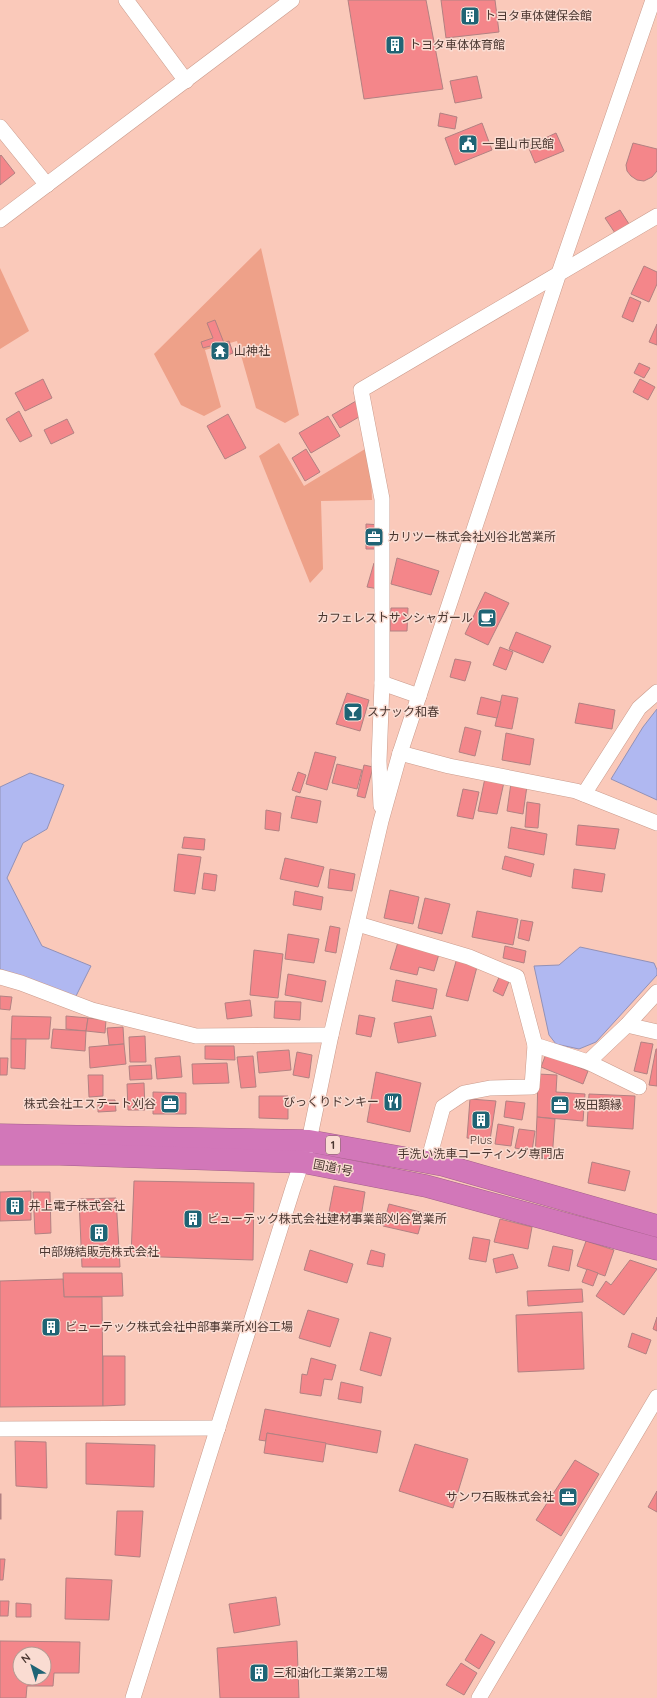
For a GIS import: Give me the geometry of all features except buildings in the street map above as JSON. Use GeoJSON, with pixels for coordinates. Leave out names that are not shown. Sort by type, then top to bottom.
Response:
{"type":"FeatureCollection","features":[{"type":"Feature","properties":{"kind":"highway","name":"国道1号"},"geometry":{"type":"LineString","coordinates":[[0,1135],[309,1141],[443,1164],[657,1226]]}},
{"type":"Feature","properties":{"kind":"highway","name":"国道1号"},"geometry":{"type":"LineString","coordinates":[[0,1154],[60,1154],[303,1162],[426,1186],[657,1249]]}},
{"type":"Feature","properties":{"kind":"street"},"geometry":{"type":"LineString","coordinates":[[126,0],[186,81]]}},
{"type":"Feature","properties":{"kind":"street"},"geometry":{"type":"LineString","coordinates":[[0,220],[292,0]]}},
{"type":"Feature","properties":{"kind":"street"},"geometry":{"type":"LineString","coordinates":[[133,1698],[309,1141],[331,1035],[382,821],[400,753],[558,276],[654,0]]}},
{"type":"Feature","properties":{"kind":"street"},"geometry":{"type":"LineString","coordinates":[[0,127],[46,185]]}},
{"type":"Feature","properties":{"kind":"street"},"geometry":{"type":"LineString","coordinates":[[382,821],[379,761],[382,682],[382,499],[361,390],[558,276],[657,216]]}},
{"type":"Feature","properties":{"kind":"street"},"geometry":{"type":"LineString","coordinates":[[382,682],[419,696]]}},
{"type":"Feature","properties":{"kind":"street"},"geometry":{"type":"LineString","coordinates":[[584,794],[639,708],[657,692]]}},
{"type":"Feature","properties":{"kind":"street"},"geometry":{"type":"LineString","coordinates":[[400,753],[449,766],[576,791],[657,823]]}},
{"type":"Feature","properties":{"kind":"street"},"geometry":{"type":"LineString","coordinates":[[358,924],[468,957],[517,977],[534,1044],[532,1087],[490,1088],[464,1093],[443,1107],[428,1162]]}},
{"type":"Feature","properties":{"kind":"street"},"geometry":{"type":"LineString","coordinates":[[0,977],[21,983],[92,1010],[196,1036],[331,1035]]}},
{"type":"Feature","properties":{"kind":"street"},"geometry":{"type":"LineString","coordinates":[[588,1062],[627,1025],[657,992]]}},
{"type":"Feature","properties":{"kind":"street"},"geometry":{"type":"LineString","coordinates":[[627,1025],[657,1032]]}},
{"type":"Feature","properties":{"kind":"street"},"geometry":{"type":"LineString","coordinates":[[534,1044],[588,1062],[639,1086]]}},
{"type":"Feature","properties":{"kind":"street"},"geometry":{"type":"LineString","coordinates":[[479,1698],[657,1397]]}},
{"type":"Feature","properties":{"kind":"street"},"geometry":{"type":"LineString","coordinates":[[0,1429],[218,1428]]}},
{"type":"Feature","properties":{"kind":"shaded area"},"geometry":{"type":"Polygon","coordinates":[[[261,248],[299,415],[285,423],[256,408],[237,341],[205,350],[221,407],[204,416],[181,405],[154,354],[261,248]]]}},
{"type":"Feature","properties":{"kind":"shaded area"},"geometry":{"type":"Polygon","coordinates":[[[0,268],[29,331],[0,349],[0,268]]]}},
{"type":"Feature","properties":{"kind":"shaded area"},"geometry":{"type":"Polygon","coordinates":[[[279,443],[304,486],[370,446],[372,500],[321,501],[323,569],[310,583],[259,456],[279,443]]]}},
{"type":"Feature","properties":{"kind":"water"},"geometry":{"type":"Polygon","coordinates":[[[657,709],[657,800],[611,779],[643,727],[657,709]]]}},
{"type":"Feature","properties":{"kind":"water"},"geometry":{"type":"Polygon","coordinates":[[[30,773],[64,785],[47,829],[23,843],[7,878],[42,946],[91,966],[75,998],[0,969],[0,787],[30,773]]]}},
{"type":"Feature","properties":{"kind":"water"},"geometry":{"type":"Polygon","coordinates":[[[580,947],[654,963],[657,970],[657,975],[596,1042],[579,1049],[556,1044],[549,1035],[534,966],[559,965],[580,947]]]}},
{"type":"Feature","properties":{"kind":"place","name":"トヨタ車体健保会館"},"geometry":{"type":"Point","coordinates":[470,16]}},
{"type":"Feature","properties":{"kind":"place","name":"トヨタ車体体育館"},"geometry":{"type":"Point","coordinates":[395,45]}},
{"type":"Feature","properties":{"kind":"place","name":"一里山市民館"},"geometry":{"type":"Point","coordinates":[468,144]}},
{"type":"Feature","properties":{"kind":"place","name":"山神社"},"geometry":{"type":"Point","coordinates":[220,351]}},
{"type":"Feature","properties":{"kind":"place","name":"カリツー株式会社刈谷北営業所"},"geometry":{"type":"Point","coordinates":[374,537]}},
{"type":"Feature","properties":{"kind":"place","name":"カフェレストサンシャガール"},"geometry":{"type":"Point","coordinates":[487,618]}},
{"type":"Feature","properties":{"kind":"place","name":"スナック和春"},"geometry":{"type":"Point","coordinates":[353,712]}},
{"type":"Feature","properties":{"kind":"place","name":"びっくりドンキー"},"geometry":{"type":"Point","coordinates":[393,1102]}},
{"type":"Feature","properties":{"kind":"place","name":"株式会社エステート刈谷"},"geometry":{"type":"Point","coordinates":[170,1104]}},
{"type":"Feature","properties":{"kind":"place","name":"坂田額縁"},"geometry":{"type":"Point","coordinates":[560,1105]}},
{"type":"Feature","properties":{"kind":"place","name":"Plus 手洗い洗車コーティング専門店"},"geometry":{"type":"Point","coordinates":[481,1120]}},
{"type":"Feature","properties":{"kind":"place","name":"井上電子株式会社"},"geometry":{"type":"Point","coordinates":[15,1206]}},
{"type":"Feature","properties":{"kind":"place","name":"ビューテック株式会社建材事業部刈谷営業所"},"geometry":{"type":"Point","coordinates":[193,1219]}},
{"type":"Feature","properties":{"kind":"place","name":"中部焼結販売株式会社"},"geometry":{"type":"Point","coordinates":[99,1233]}},
{"type":"Feature","properties":{"kind":"place","name":"ビューテック株式会社中部事業所刈谷工場"},"geometry":{"type":"Point","coordinates":[51,1327]}},
{"type":"Feature","properties":{"kind":"place","name":"サンワ石販株式会社"},"geometry":{"type":"Point","coordinates":[568,1497]}},
{"type":"Feature","properties":{"kind":"place","name":"三和油化工業第2工場"},"geometry":{"type":"Point","coordinates":[259,1673]}}]}
